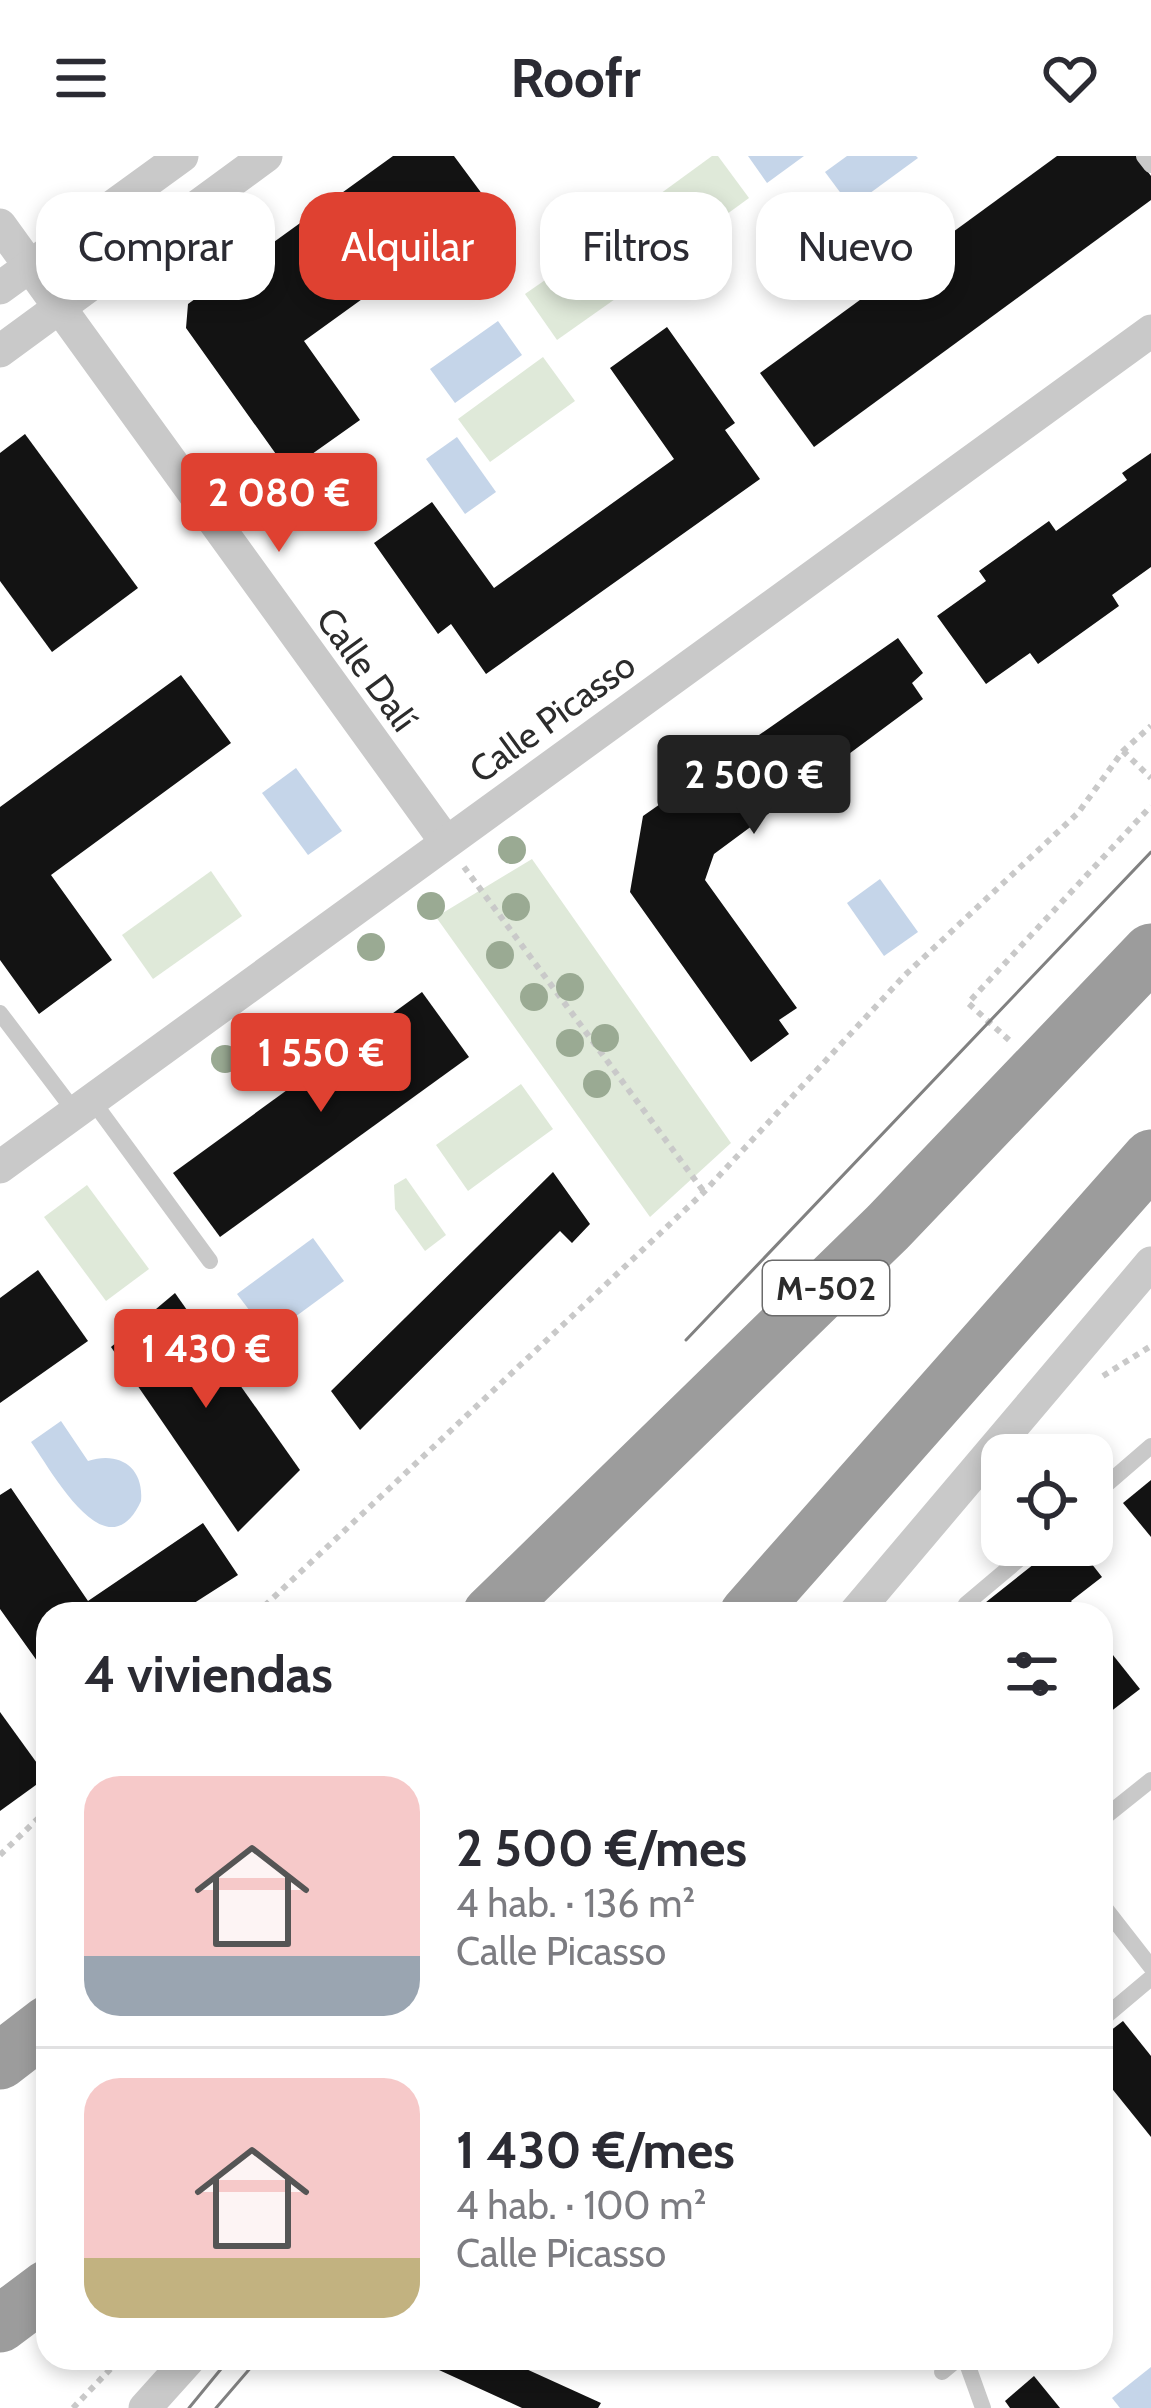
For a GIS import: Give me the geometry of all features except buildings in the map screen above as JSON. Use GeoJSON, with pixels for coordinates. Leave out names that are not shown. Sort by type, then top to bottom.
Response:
{"type":"FeatureCollection","features":[{"type":"Feature","properties":{"kind":"highway","name":"M-502"},"geometry":{"type":"LineString","coordinates":[[503,1602],[888,1227],[1151,952]]}},
{"type":"Feature","properties":{"kind":"highway"},"geometry":{"type":"LineString","coordinates":[[759,1602],[1151,1158]]}},
{"type":"Feature","properties":{"kind":"highway"},"geometry":{"type":"LineString","coordinates":[[0,2061],[36,2033]]}},
{"type":"Feature","properties":{"kind":"highway"},"geometry":{"type":"LineString","coordinates":[[0,2324],[36,2297]]}},
{"type":"Feature","properties":{"kind":"street"},"geometry":{"type":"LineString","coordinates":[[0,288],[182,156]]}},
{"type":"Feature","properties":{"kind":"street"},"geometry":{"type":"LineString","coordinates":[[0,351],[266,156]]}},
{"type":"Feature","properties":{"kind":"street","name":"Calle Dalí"},"geometry":{"type":"LineString","coordinates":[[0,225],[446,842]]}},
{"type":"Feature","properties":{"kind":"street","name":"Calle Picasso"},"geometry":{"type":"LineString","coordinates":[[0,1167],[1151,331]]}},
{"type":"Feature","properties":{"kind":"street"},"geometry":{"type":"LineString","coordinates":[[864,1602],[1151,1263]]}},
{"type":"Feature","properties":{"kind":"street"},"geometry":{"type":"LineString","coordinates":[[145,2408],[179,2370]]}},
{"type":"Feature","properties":{"kind":"lane"},"geometry":{"type":"LineString","coordinates":[[1144,156],[1151,165]]}},
{"type":"Feature","properties":{"kind":"lane"},"geometry":{"type":"LineString","coordinates":[[0,1012],[84,1106],[210,1262]]}},
{"type":"Feature","properties":{"kind":"lane"},"geometry":{"type":"LineString","coordinates":[[1113,1479],[1151,1446]]}},
{"type":"Feature","properties":{"kind":"lane"},"geometry":{"type":"LineString","coordinates":[[968,1602],[1011,1566]]}},
{"type":"Feature","properties":{"kind":"lane"},"geometry":{"type":"LineString","coordinates":[[1113,1810],[1151,1780]]}},
{"type":"Feature","properties":{"kind":"lane"},"geometry":{"type":"LineString","coordinates":[[1113,1918],[1151,1966]]}},
{"type":"Feature","properties":{"kind":"lane"},"geometry":{"type":"LineString","coordinates":[[1113,2010],[1151,1978]]}},
{"type":"Feature","properties":{"kind":"lane"},"geometry":{"type":"LineString","coordinates":[[967,2370],[983,2408]]}},
{"type":"Feature","properties":{"kind":"path"},"geometry":{"type":"LineString","coordinates":[[269,1602],[704,1192],[905,975],[1078,813],[1123,751],[1151,726]]}},
{"type":"Feature","properties":{"kind":"path"},"geometry":{"type":"LineString","coordinates":[[1123,751],[1151,778]]}},
{"type":"Feature","properties":{"kind":"path"},"geometry":{"type":"LineString","coordinates":[[1018,1049],[968,1003],[1151,806]]}},
{"type":"Feature","properties":{"kind":"path"},"geometry":{"type":"LineString","coordinates":[[446,842],[704,1192]]}},
{"type":"Feature","properties":{"kind":"path"},"geometry":{"type":"LineString","coordinates":[[0,1855],[36,1821]]}},
{"type":"Feature","properties":{"kind":"path"},"geometry":{"type":"LineString","coordinates":[[73,2408],[109,2370]]}},
{"type":"Feature","properties":{"kind":"green space"},"geometry":{"type":"Polygon","coordinates":[[[718,156],[749,198],[732,210],[732,192],[663,192],[718,156]]]}},
{"type":"Feature","properties":{"kind":"green space"},"geometry":{"type":"Polygon","coordinates":[[[540,284],[540,300],[614,300],[557,340],[525,294],[540,284]]]}},
{"type":"Feature","properties":{"kind":"green space"},"geometry":{"type":"Polygon","coordinates":[[[543,357],[575,401],[490,462],[458,419],[543,357]]]}},
{"type":"Feature","properties":{"kind":"green space"},"geometry":{"type":"Polygon","coordinates":[[[532,859],[731,1143],[650,1217],[436,917],[532,859]]]}},
{"type":"Feature","properties":{"kind":"green space"},"geometry":{"type":"Polygon","coordinates":[[[211,871],[242,916],[153,979],[122,935],[211,871]]]}},
{"type":"Feature","properties":{"kind":"green space"},"geometry":{"type":"Polygon","coordinates":[[[521,1084],[553,1129],[468,1191],[436,1145],[521,1084]]]}},
{"type":"Feature","properties":{"kind":"green space"},"geometry":{"type":"Polygon","coordinates":[[[406,1178],[446,1235],[425,1251],[395,1209],[394,1185],[406,1178]]]}},
{"type":"Feature","properties":{"kind":"green space"},"geometry":{"type":"Polygon","coordinates":[[[87,1185],[149,1269],[106,1301],[44,1217],[87,1185]]]}},
{"type":"Feature","properties":{"kind":"water"},"geometry":{"type":"Polygon","coordinates":[[[748,156],[804,156],[767,183],[748,156]]]}},
{"type":"Feature","properties":{"kind":"water"},"geometry":{"type":"Polygon","coordinates":[[[847,156],[918,158],[872,192],[840,192],[825,172],[847,156]]]}},
{"type":"Feature","properties":{"kind":"water"},"geometry":{"type":"Polygon","coordinates":[[[498,321],[522,355],[455,403],[430,369],[498,321]]]}},
{"type":"Feature","properties":{"kind":"water"},"geometry":{"type":"Polygon","coordinates":[[[457,437],[496,492],[465,514],[426,459],[457,437]]]}},
{"type":"Feature","properties":{"kind":"water"},"geometry":{"type":"Polygon","coordinates":[[[296,768],[342,831],[308,855],[262,793],[296,768]]]}},
{"type":"Feature","properties":{"kind":"water"},"geometry":{"type":"Polygon","coordinates":[[[880,879],[918,932],[884,956],[847,903],[880,879]]]}},
{"type":"Feature","properties":{"kind":"water"},"geometry":{"type":"Polygon","coordinates":[[[313,1238],[344,1281],[269,1336],[237,1294],[313,1238]]]}},
{"type":"Feature","properties":{"kind":"water"},"geometry":{"type":"Polygon","coordinates":[[[61,1421],[88,1461],[110,1458],[134,1471],[141,1501],[127,1521],[112,1527],[81,1510],[31,1442],[61,1421]]]}},
{"type":"Feature","properties":{"kind":"water"},"geometry":{"type":"Polygon","coordinates":[[[1151,2367],[1151,2408],[1120,2408],[1112,2398],[1151,2367]]]}},
{"type":"Feature","properties":{"kind":"tram line"},"geometry":{"type":"LineString","coordinates":[[686,1340],[1151,852]]}},
{"type":"Feature","properties":{"kind":"tram line"},"geometry":{"type":"LineString","coordinates":[[189,2408],[220,2370]]}},
{"type":"Feature","properties":{"kind":"tram line"},"geometry":{"type":"LineString","coordinates":[[216,2408],[249,2370]]}}]}
